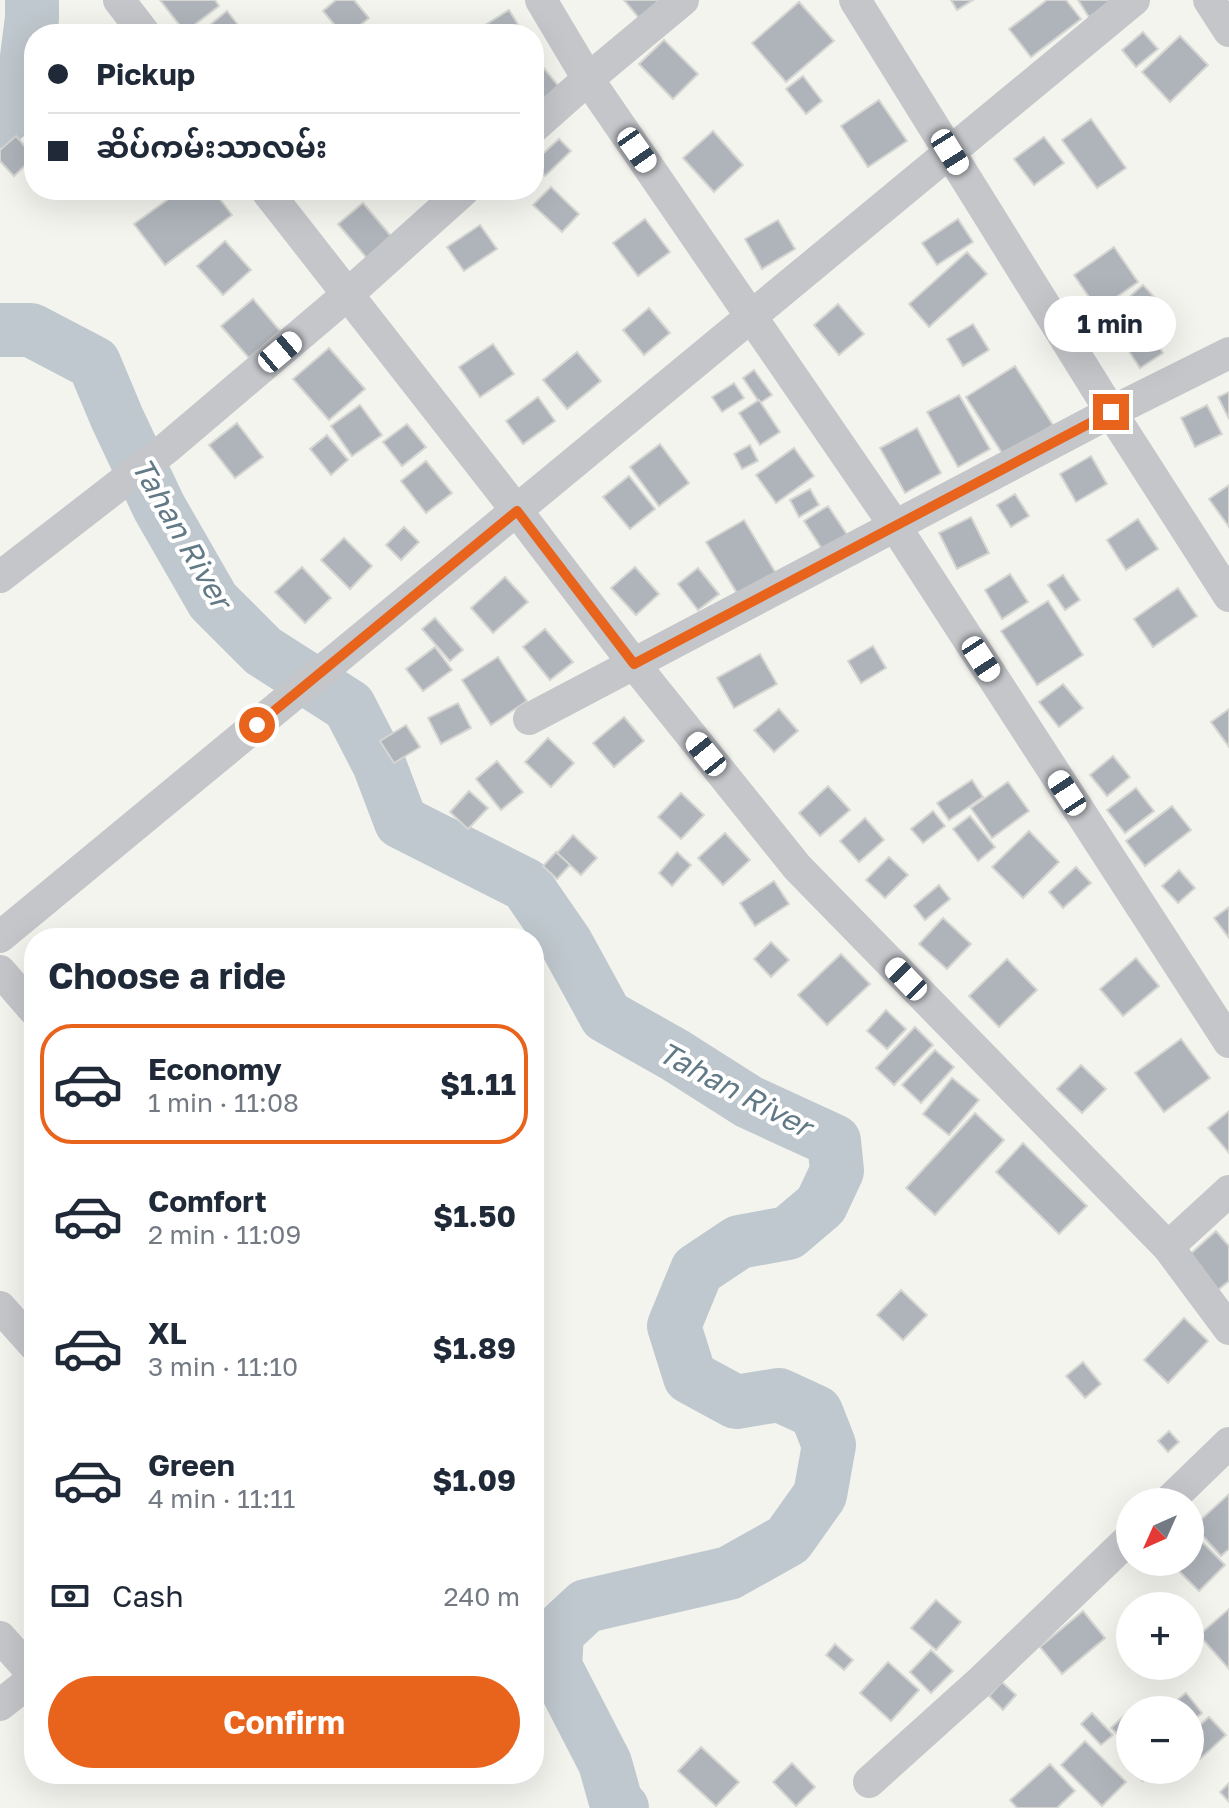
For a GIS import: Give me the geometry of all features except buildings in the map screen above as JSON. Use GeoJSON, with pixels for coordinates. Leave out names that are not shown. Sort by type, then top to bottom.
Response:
{"type":"FeatureCollection","features":[{"type":"Feature","properties":{"kind":"street"},"geometry":{"type":"LineString","coordinates":[[119,0],[137,24]]}},
{"type":"Feature","properties":{"kind":"street"},"geometry":{"type":"LineString","coordinates":[[541,0],[588,79],[895,526],[1229,1042]]}},
{"type":"Feature","properties":{"kind":"street"},"geometry":{"type":"LineString","coordinates":[[544,118],[683,0]]}},
{"type":"Feature","properties":{"kind":"street"},"geometry":{"type":"LineString","coordinates":[[855,0],[1229,596]]}},
{"type":"Feature","properties":{"kind":"street"},"geometry":{"type":"LineString","coordinates":[[0,937],[1134,0]]}},
{"type":"Feature","properties":{"kind":"street"},"geometry":{"type":"LineString","coordinates":[[1209,0],[1229,31]]}},
{"type":"Feature","properties":{"kind":"street"},"geometry":{"type":"LineString","coordinates":[[274,200],[634,664],[797,867],[1168,1247],[1229,1329]]}},
{"type":"Feature","properties":{"kind":"street"},"geometry":{"type":"LineString","coordinates":[[0,577],[168,447],[347,295],[453,200]]}},
{"type":"Feature","properties":{"kind":"street"},"geometry":{"type":"LineString","coordinates":[[529,719],[1229,353]]}},
{"type":"Feature","properties":{"kind":"street"},"geometry":{"type":"LineString","coordinates":[[0,971],[24,999]]}},
{"type":"Feature","properties":{"kind":"street"},"geometry":{"type":"LineString","coordinates":[[1168,1247],[1229,1191]]}},
{"type":"Feature","properties":{"kind":"street"},"geometry":{"type":"LineString","coordinates":[[0,1307],[24,1334]]}},
{"type":"Feature","properties":{"kind":"street"},"geometry":{"type":"LineString","coordinates":[[1182,1488],[1229,1443]]}},
{"type":"Feature","properties":{"kind":"street"},"geometry":{"type":"LineString","coordinates":[[869,1782],[980,1682],[1116,1551]]}},
{"type":"Feature","properties":{"kind":"street"},"geometry":{"type":"LineString","coordinates":[[0,1637],[24,1665]]}},
{"type":"Feature","properties":{"kind":"street"},"geometry":{"type":"LineString","coordinates":[[0,1705],[24,1685]]}},
{"type":"Feature","properties":{"kind":"waterway","name":"Tahan River"},"geometry":{"type":"LineString","coordinates":[[31,24],[32,0]]}},
{"type":"Feature","properties":{"kind":"waterway","name":"Tahan River"},"geometry":{"type":"LineString","coordinates":[[0,121],[21,103],[24,80]]}},
{"type":"Feature","properties":{"kind":"waterway","name":"Tahan River"},"geometry":{"type":"LineString","coordinates":[[0,330],[31,330],[94,363],[159,507],[213,601],[263,651],[349,706],[379,764],[401,822],[526,885],[566,943],[606,1016],[749,1102],[834,1141],[837,1171],[821,1205],[788,1233],[739,1242],[697,1270],[674,1326],[690,1377],[736,1402],[779,1395],[816,1412],[829,1445],[820,1495],[788,1540],[729,1573],[586,1606],[557,1633],[555,1666],[605,1763],[616,1802],[622,1808]]}},
{"type":"Feature","properties":{"kind":"route"},"geometry":{"type":"LineString","coordinates":[[257,725],[517,511],[634,664],[1111,412]]}}]}
